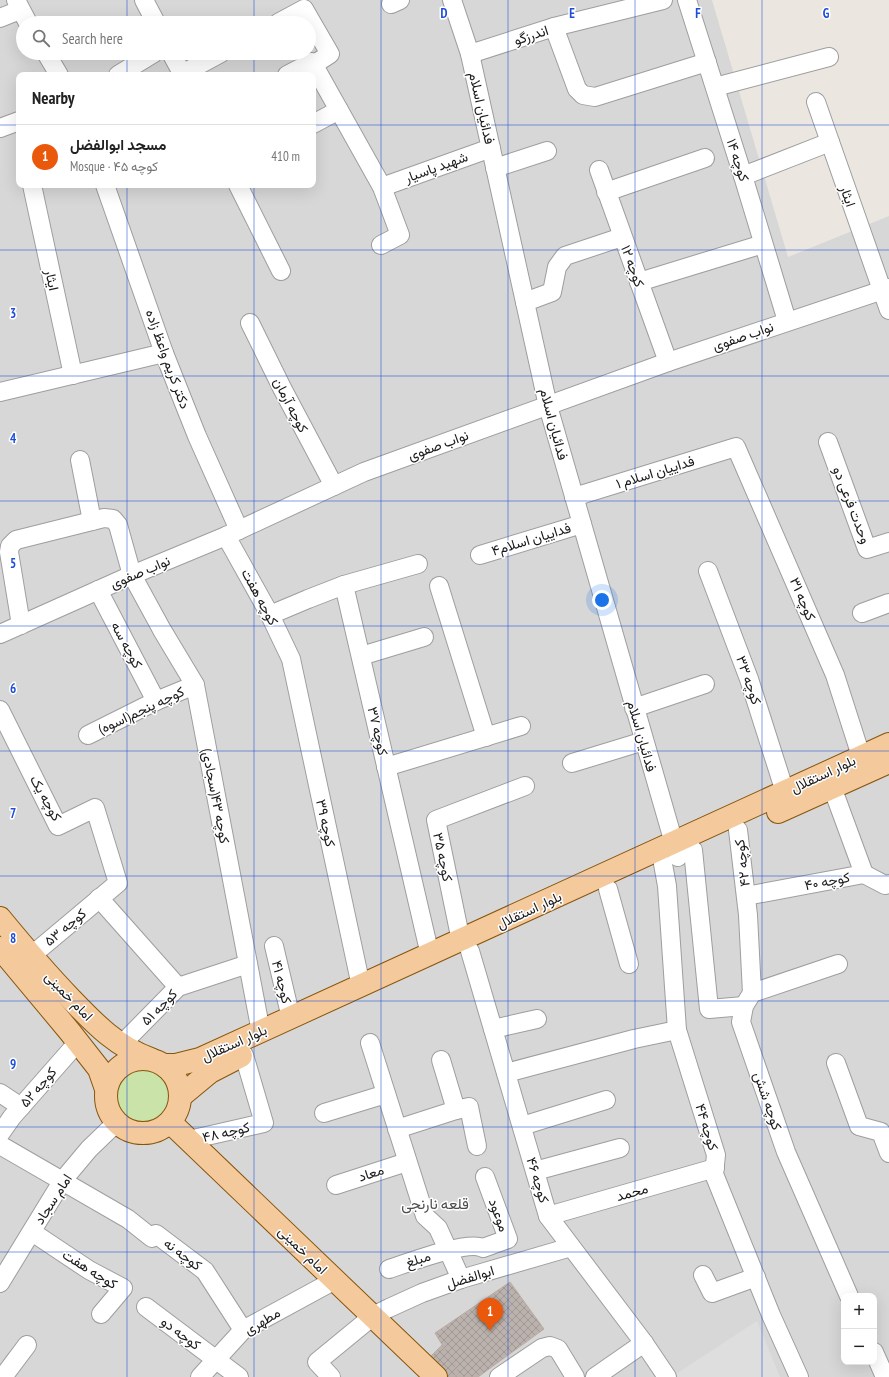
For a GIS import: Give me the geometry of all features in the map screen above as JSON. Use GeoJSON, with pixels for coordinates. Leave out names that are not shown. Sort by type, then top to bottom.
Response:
{"type":"FeatureCollection","features":[{"type":"Feature","properties":{"kind":"main road","name":"بلوار استقلال"},"geometry":{"type":"LineString","coordinates":[[158,1062],[176,1065],[200,1059],[430,955],[465,946],[608,889],[676,854],[785,792],[889,744]]}},
{"type":"Feature","properties":{"kind":"main road","name":"بلوار استقلال"},"geometry":{"type":"LineString","coordinates":[[181,1096],[210,1072],[465,946],[676,854],[738,830],[889,762]]}},
{"type":"Feature","properties":{"kind":"main road","name":"امام خمینی"},"geometry":{"type":"LineString","coordinates":[[0,918],[31,956],[101,1030],[122,1045],[158,1062]]}},
{"type":"Feature","properties":{"kind":"main road","name":"امام خمینی"},"geometry":{"type":"LineString","coordinates":[[0,948],[99,1069],[106,1089]]}},
{"type":"Feature","properties":{"kind":"main road"},"geometry":{"type":"LineString","coordinates":[[139,1059],[158,1062],[174,1074],[179,1084],[181,1096],[180,1106],[170,1122],[160,1129],[149,1133],[137,1133],[126,1129],[117,1122],[110,1112],[106,1101],[106,1089],[110,1078],[118,1068],[128,1062],[139,1059]]}},
{"type":"Feature","properties":{"kind":"main road","name":"امام خمینی"},"geometry":{"type":"LineString","coordinates":[[170,1122],[436,1377]]}},
{"type":"Feature","properties":{"kind":"street"},"geometry":{"type":"LineString","coordinates":[[144,0],[152,16]]}},
{"type":"Feature","properties":{"kind":"street","name":"فدائیان اسلام"},"geometry":{"type":"LineString","coordinates":[[452,0],[470,54],[548,406],[676,854]]}},
{"type":"Feature","properties":{"kind":"street","name":"اندرزگو"},"geometry":{"type":"LineString","coordinates":[[470,54],[554,27],[663,0]]}},
{"type":"Feature","properties":{"kind":"street","name":"کوچه ۱۴"},"geometry":{"type":"LineString","coordinates":[[687,0],[787,321]]}},
{"type":"Feature","properties":{"kind":"street"},"geometry":{"type":"LineString","coordinates":[[291,16],[304,9],[308,16]]}},
{"type":"Feature","properties":{"kind":"street"},"geometry":{"type":"LineString","coordinates":[[0,18],[22,11]]}},
{"type":"Feature","properties":{"kind":"street"},"geometry":{"type":"LineString","coordinates":[[554,27],[577,89],[583,95],[595,97],[707,62]]}},
{"type":"Feature","properties":{"kind":"street"},"geometry":{"type":"LineString","coordinates":[[313,65],[330,54],[316,30]]}},
{"type":"Feature","properties":{"kind":"street"},"geometry":{"type":"LineString","coordinates":[[714,87],[829,57]]}},
{"type":"Feature","properties":{"kind":"street"},"geometry":{"type":"LineString","coordinates":[[50,60],[57,72]]}},
{"type":"Feature","properties":{"kind":"street"},"geometry":{"type":"LineString","coordinates":[[123,72],[143,60]]}},
{"type":"Feature","properties":{"kind":"street"},"geometry":{"type":"LineString","coordinates":[[175,60],[181,72]]}},
{"type":"Feature","properties":{"kind":"street"},"geometry":{"type":"LineString","coordinates":[[186,72],[208,60]]}},
{"type":"Feature","properties":{"kind":"street"},"geometry":{"type":"LineString","coordinates":[[293,72],[312,62],[382,186],[400,235],[381,245]]}},
{"type":"Feature","properties":{"kind":"street","name":"ایثار"},"geometry":{"type":"LineString","coordinates":[[816,102],[885,290],[889,310]]}},
{"type":"Feature","properties":{"kind":"street"},"geometry":{"type":"LineString","coordinates":[[316,122],[339,110]]}},
{"type":"Feature","properties":{"kind":"street"},"geometry":{"type":"LineString","coordinates":[[0,128],[16,122]]}},
{"type":"Feature","properties":{"kind":"street"},"geometry":{"type":"LineString","coordinates":[[743,176],[830,142]]}},
{"type":"Feature","properties":{"kind":"street","name":"شهید پاسیار"},"geometry":{"type":"LineString","coordinates":[[382,186],[491,148]]}},
{"type":"Feature","properties":{"kind":"street"},"geometry":{"type":"LineString","coordinates":[[496,168],[547,151]]}},
{"type":"Feature","properties":{"kind":"street"},"geometry":{"type":"LineString","coordinates":[[606,192],[705,158]]}},
{"type":"Feature","properties":{"kind":"street","name":"کوچه ۱۲"},"geometry":{"type":"LineString","coordinates":[[599,170],[668,362]]}},
{"type":"Feature","properties":{"kind":"street","name":"ایثار"},"geometry":{"type":"LineString","coordinates":[[33,188],[73,375]]}},
{"type":"Feature","properties":{"kind":"street","name":"دکتر کریم واعظ زاده"},"geometry":{"type":"LineString","coordinates":[[106,188],[164,353],[233,533]]}},
{"type":"Feature","properties":{"kind":"street"},"geometry":{"type":"LineString","coordinates":[[240,188],[281,271]]}},
{"type":"Feature","properties":{"kind":"street"},"geometry":{"type":"LineString","coordinates":[[525,302],[552,292],[557,267],[565,256],[622,237]]}},
{"type":"Feature","properties":{"kind":"street"},"geometry":{"type":"LineString","coordinates":[[639,282],[763,244]]}},
{"type":"Feature","properties":{"kind":"street","name":"نواب صفوی"},"geometry":{"type":"LineString","coordinates":[[0,634],[132,575],[233,533],[364,472],[668,362],[787,321],[885,290]]}},
{"type":"Feature","properties":{"kind":"street","name":"کوچه آرمان"},"geometry":{"type":"LineString","coordinates":[[250,323],[282,388],[334,486]]}},
{"type":"Feature","properties":{"kind":"street"},"geometry":{"type":"LineString","coordinates":[[0,392],[164,353]]}},
{"type":"Feature","properties":{"kind":"street","name":"وحدت فرعی دو"},"geometry":{"type":"LineString","coordinates":[[828,442],[867,549],[889,542]]}},
{"type":"Feature","properties":{"kind":"street","name":"فداییان اسلام ۱"},"geometry":{"type":"LineString","coordinates":[[574,496],[736,447]]}},
{"type":"Feature","properties":{"kind":"street","name":"کوچه ۳۱"},"geometry":{"type":"LineString","coordinates":[[736,447],[835,676],[861,756]]}},
{"type":"Feature","properties":{"kind":"street"},"geometry":{"type":"LineString","coordinates":[[21,625],[10,546],[16,540],[92,521],[80,460]]}},
{"type":"Feature","properties":{"kind":"street","name":"کوچه ۴۳(سجادی)"},"geometry":{"type":"LineString","coordinates":[[92,521],[104,518],[113,519],[118,525],[132,575],[162,630],[195,685],[261,1032]]}},
{"type":"Feature","properties":{"kind":"street","name":"فداییان اسلام۴"},"geometry":{"type":"LineString","coordinates":[[480,555],[582,524]]}},
{"type":"Feature","properties":{"kind":"street","name":"کوچه هفت"},"geometry":{"type":"LineString","coordinates":[[233,533],[291,659]]}},
{"type":"Feature","properties":{"kind":"street"},"geometry":{"type":"LineString","coordinates":[[270,615],[344,586],[418,564]]}},
{"type":"Feature","properties":{"kind":"street","name":"کوچه ۳۳"},"geometry":{"type":"LineString","coordinates":[[708,570],[749,679],[785,792]]}},
{"type":"Feature","properties":{"kind":"street","name":"کوچه ۳۷"},"geometry":{"type":"LineString","coordinates":[[344,586],[430,955]]}},
{"type":"Feature","properties":{"kind":"street"},"geometry":{"type":"LineString","coordinates":[[439,586],[486,737]]}},
{"type":"Feature","properties":{"kind":"street","name":"کوچه سه"},"geometry":{"type":"LineString","coordinates":[[98,590],[156,701]]}},
{"type":"Feature","properties":{"kind":"street"},"geometry":{"type":"LineString","coordinates":[[862,613],[889,603]]}},
{"type":"Feature","properties":{"kind":"street"},"geometry":{"type":"LineString","coordinates":[[360,656],[424,637]]}},
{"type":"Feature","properties":{"kind":"street","name":"کوچه ۳۹"},"geometry":{"type":"LineString","coordinates":[[291,659],[361,986]]}},
{"type":"Feature","properties":{"kind":"street"},"geometry":{"type":"LineString","coordinates":[[634,708],[705,684]]}},
{"type":"Feature","properties":{"kind":"street","name":"کوچه پنجم(اسوه)"},"geometry":{"type":"LineString","coordinates":[[88,735],[156,701],[195,685]]}},
{"type":"Feature","properties":{"kind":"street","name":"کوچه یک"},"geometry":{"type":"LineString","coordinates":[[0,710],[58,826],[95,808],[118,883],[99,898]]}},
{"type":"Feature","properties":{"kind":"street"},"geometry":{"type":"LineString","coordinates":[[386,768],[521,726]]}},
{"type":"Feature","properties":{"kind":"street"},"geometry":{"type":"LineString","coordinates":[[572,763],[644,741]]}},
{"type":"Feature","properties":{"kind":"street","name":"کوچه ۳۵"},"geometry":{"type":"LineString","coordinates":[[465,946],[436,820],[525,786]]}},
{"type":"Feature","properties":{"kind":"street","name":"کوچه ۴۰"},"geometry":{"type":"LineString","coordinates":[[746,896],[864,874],[832,788]]}},
{"type":"Feature","properties":{"kind":"street","name":"کوچه ۴۲"},"geometry":{"type":"LineString","coordinates":[[738,830],[746,896]]}},
{"type":"Feature","properties":{"kind":"street"},"geometry":{"type":"LineString","coordinates":[[676,854],[709,1009],[748,999],[838,964]]}},
{"type":"Feature","properties":{"kind":"street","name":"کوچه ۴۴"},"geometry":{"type":"LineString","coordinates":[[676,854],[667,886],[677,1030],[716,1155],[714,1174],[799,1377]]}},
{"type":"Feature","properties":{"kind":"street"},"geometry":{"type":"LineString","coordinates":[[864,874],[888,889]]}},
{"type":"Feature","properties":{"kind":"street"},"geometry":{"type":"LineString","coordinates":[[608,889],[629,964]]}},
{"type":"Feature","properties":{"kind":"street","name":"کوچه شش"},"geometry":{"type":"LineString","coordinates":[[746,896],[748,999],[741,1022],[786,1152],[848,1293]]}},
{"type":"Feature","properties":{"kind":"street"},"geometry":{"type":"LineString","coordinates":[[99,898],[178,988]]}},
{"type":"Feature","properties":{"kind":"street","name":"کوچه ۵۳"},"geometry":{"type":"LineString","coordinates":[[31,956],[99,898]]}},
{"type":"Feature","properties":{"kind":"street","name":"کوچه ۴۱"},"geometry":{"type":"LineString","coordinates":[[274,946],[291,1018]]}},
{"type":"Feature","properties":{"kind":"street","name":"کوچه ۴۶"},"geometry":{"type":"LineString","coordinates":[[465,946],[493,1029],[548,1216],[644,1343],[667,1377]]}},
{"type":"Feature","properties":{"kind":"street","name":"کوچه ۵۱"},"geometry":{"type":"LineString","coordinates":[[122,1045],[178,988],[248,964]]}},
{"type":"Feature","properties":{"kind":"street"},"geometry":{"type":"LineString","coordinates":[[493,1029],[537,1019]]}},
{"type":"Feature","properties":{"kind":"street"},"geometry":{"type":"LineString","coordinates":[[506,1073],[634,1039],[677,1030]]}},
{"type":"Feature","properties":{"kind":"street","name":"کوچه ۵۲"},"geometry":{"type":"LineString","coordinates":[[0,1134],[21,1107],[78,1042]]}},
{"type":"Feature","properties":{"kind":"street"},"geometry":{"type":"LineString","coordinates":[[370,1043],[424,1216],[438,1228],[460,1279]]}},
{"type":"Feature","properties":{"kind":"street","name":"کوچه ۴۸"},"geometry":{"type":"LineString","coordinates":[[189,1140],[264,1122],[244,1055]]}},
{"type":"Feature","properties":{"kind":"street"},"geometry":{"type":"LineString","coordinates":[[441,1060],[456,1110]]}},
{"type":"Feature","properties":{"kind":"street"},"geometry":{"type":"LineString","coordinates":[[836,1064],[859,1126],[882,1126],[881,1132],[889,1153]]}},
{"type":"Feature","properties":{"kind":"street"},"geometry":{"type":"LineString","coordinates":[[0,1093],[21,1107]]}},
{"type":"Feature","properties":{"kind":"street"},"geometry":{"type":"LineString","coordinates":[[324,1113],[386,1094]]}},
{"type":"Feature","properties":{"kind":"street"},"geometry":{"type":"LineString","coordinates":[[522,1126],[606,1100]]}},
{"type":"Feature","properties":{"kind":"street"},"geometry":{"type":"LineString","coordinates":[[397,1129],[468,1107],[477,1146]]}},
{"type":"Feature","properties":{"kind":"street","name":"امام سجاد"},"geometry":{"type":"LineString","coordinates":[[0,1283],[63,1180],[89,1149],[117,1122]]}},
{"type":"Feature","properties":{"kind":"street"},"geometry":{"type":"LineString","coordinates":[[0,1145],[63,1180]]}},
{"type":"Feature","properties":{"kind":"street"},"geometry":{"type":"LineString","coordinates":[[535,1171],[620,1148]]}},
{"type":"Feature","properties":{"kind":"street","name":"معاد"},"geometry":{"type":"LineString","coordinates":[[336,1185],[407,1162]]}},
{"type":"Feature","properties":{"kind":"street","name":"محمد"},"geometry":{"type":"LineString","coordinates":[[548,1216],[715,1168]]}},
{"type":"Feature","properties":{"kind":"street","name":"موعود"},"geometry":{"type":"LineString","coordinates":[[448,1250],[478,1245],[483,1248],[508,1239],[485,1177]]}},
{"type":"Feature","properties":{"kind":"street","name":"کوچه نه"},"geometry":{"type":"LineString","coordinates":[[63,1180],[128,1219],[152,1238],[156,1234],[206,1271],[243,1330]]}},
{"type":"Feature","properties":{"kind":"street","name":"کوچه هفت"},"geometry":{"type":"LineString","coordinates":[[32,1232],[90,1270],[122,1288],[101,1314]]}},
{"type":"Feature","properties":{"kind":"street","name":"ابوالفضل"},"geometry":{"type":"LineString","coordinates":[[373,1316],[422,1293],[460,1279],[571,1247]]}},
{"type":"Feature","properties":{"kind":"street","name":"مبلغ"},"geometry":{"type":"LineString","coordinates":[[389,1269],[448,1250]]}},
{"type":"Feature","properties":{"kind":"street"},"geometry":{"type":"LineString","coordinates":[[703,1275],[712,1293],[756,1277]]}},
{"type":"Feature","properties":{"kind":"street","name":"مطهری"},"geometry":{"type":"LineString","coordinates":[[200,1377],[243,1330],[335,1280]]}},
{"type":"Feature","properties":{"kind":"street","name":"کوچه دو"},"geometry":{"type":"LineString","coordinates":[[146,1307],[216,1360]]}},
{"type":"Feature","properties":{"kind":"street"},"geometry":{"type":"LineString","coordinates":[[331,1377],[317,1362],[373,1316]]}},
{"type":"Feature","properties":{"kind":"street"},"geometry":{"type":"LineString","coordinates":[[595,1377],[644,1343]]}},
{"type":"Feature","properties":{"kind":"street"},"geometry":{"type":"LineString","coordinates":[[3,1377],[27,1345]]}},
{"type":"Feature","properties":{"kind":"street"},"geometry":{"type":"LineString","coordinates":[[499,1377],[542,1348],[550,1346],[558,1349],[575,1377]]}},
{"type":"Feature","properties":{"kind":"street"},"geometry":{"type":"LineString","coordinates":[[877,1359],[885,1377]]}},
{"type":"Feature","properties":{"kind":"street"},"geometry":{"type":"LineString","coordinates":[[216,1360],[239,1377]]}},
{"type":"Feature","properties":{"kind":"shaded area"},"geometry":{"type":"Polygon","coordinates":[[[0,0],[712,0],[788,257],[889,216],[889,1377],[0,1377],[0,0]]]}},
{"type":"Feature","properties":{"kind":"shaded area"},"geometry":{"type":"Polygon","coordinates":[[[757,1321],[780,1377],[678,1377],[676,1374],[757,1321]]]}},
{"type":"Feature","properties":{"kind":"green space"},"geometry":{"type":"Polygon","coordinates":[[[139,1067],[151,1067],[166,1075],[174,1090],[174,1102],[166,1117],[151,1125],[139,1125],[124,1117],[116,1102],[116,1090],[124,1075],[139,1067]]]}},
{"type":"Feature","properties":{"kind":"building"},"geometry":{"type":"Polygon","coordinates":[[[510,1282],[544,1329],[478,1377],[454,1377],[459,1373],[435,1333],[510,1282]]]}},
{"type":"Feature","properties":{"kind":"building"},"geometry":{"type":"Polygon","coordinates":[[[442,1345],[459,1373],[454,1377],[448,1377],[428,1359],[442,1345]]]}},
{"type":"Feature","properties":{"kind":"place","name":"مسجد ابوالفضل"},"geometry":{"type":"Point","coordinates":[490,1331]}},
{"type":"Feature","properties":{"kind":"district","name":"قلعه نارنجی"},"geometry":{"type":"Point","coordinates":[435,1203]}}]}
